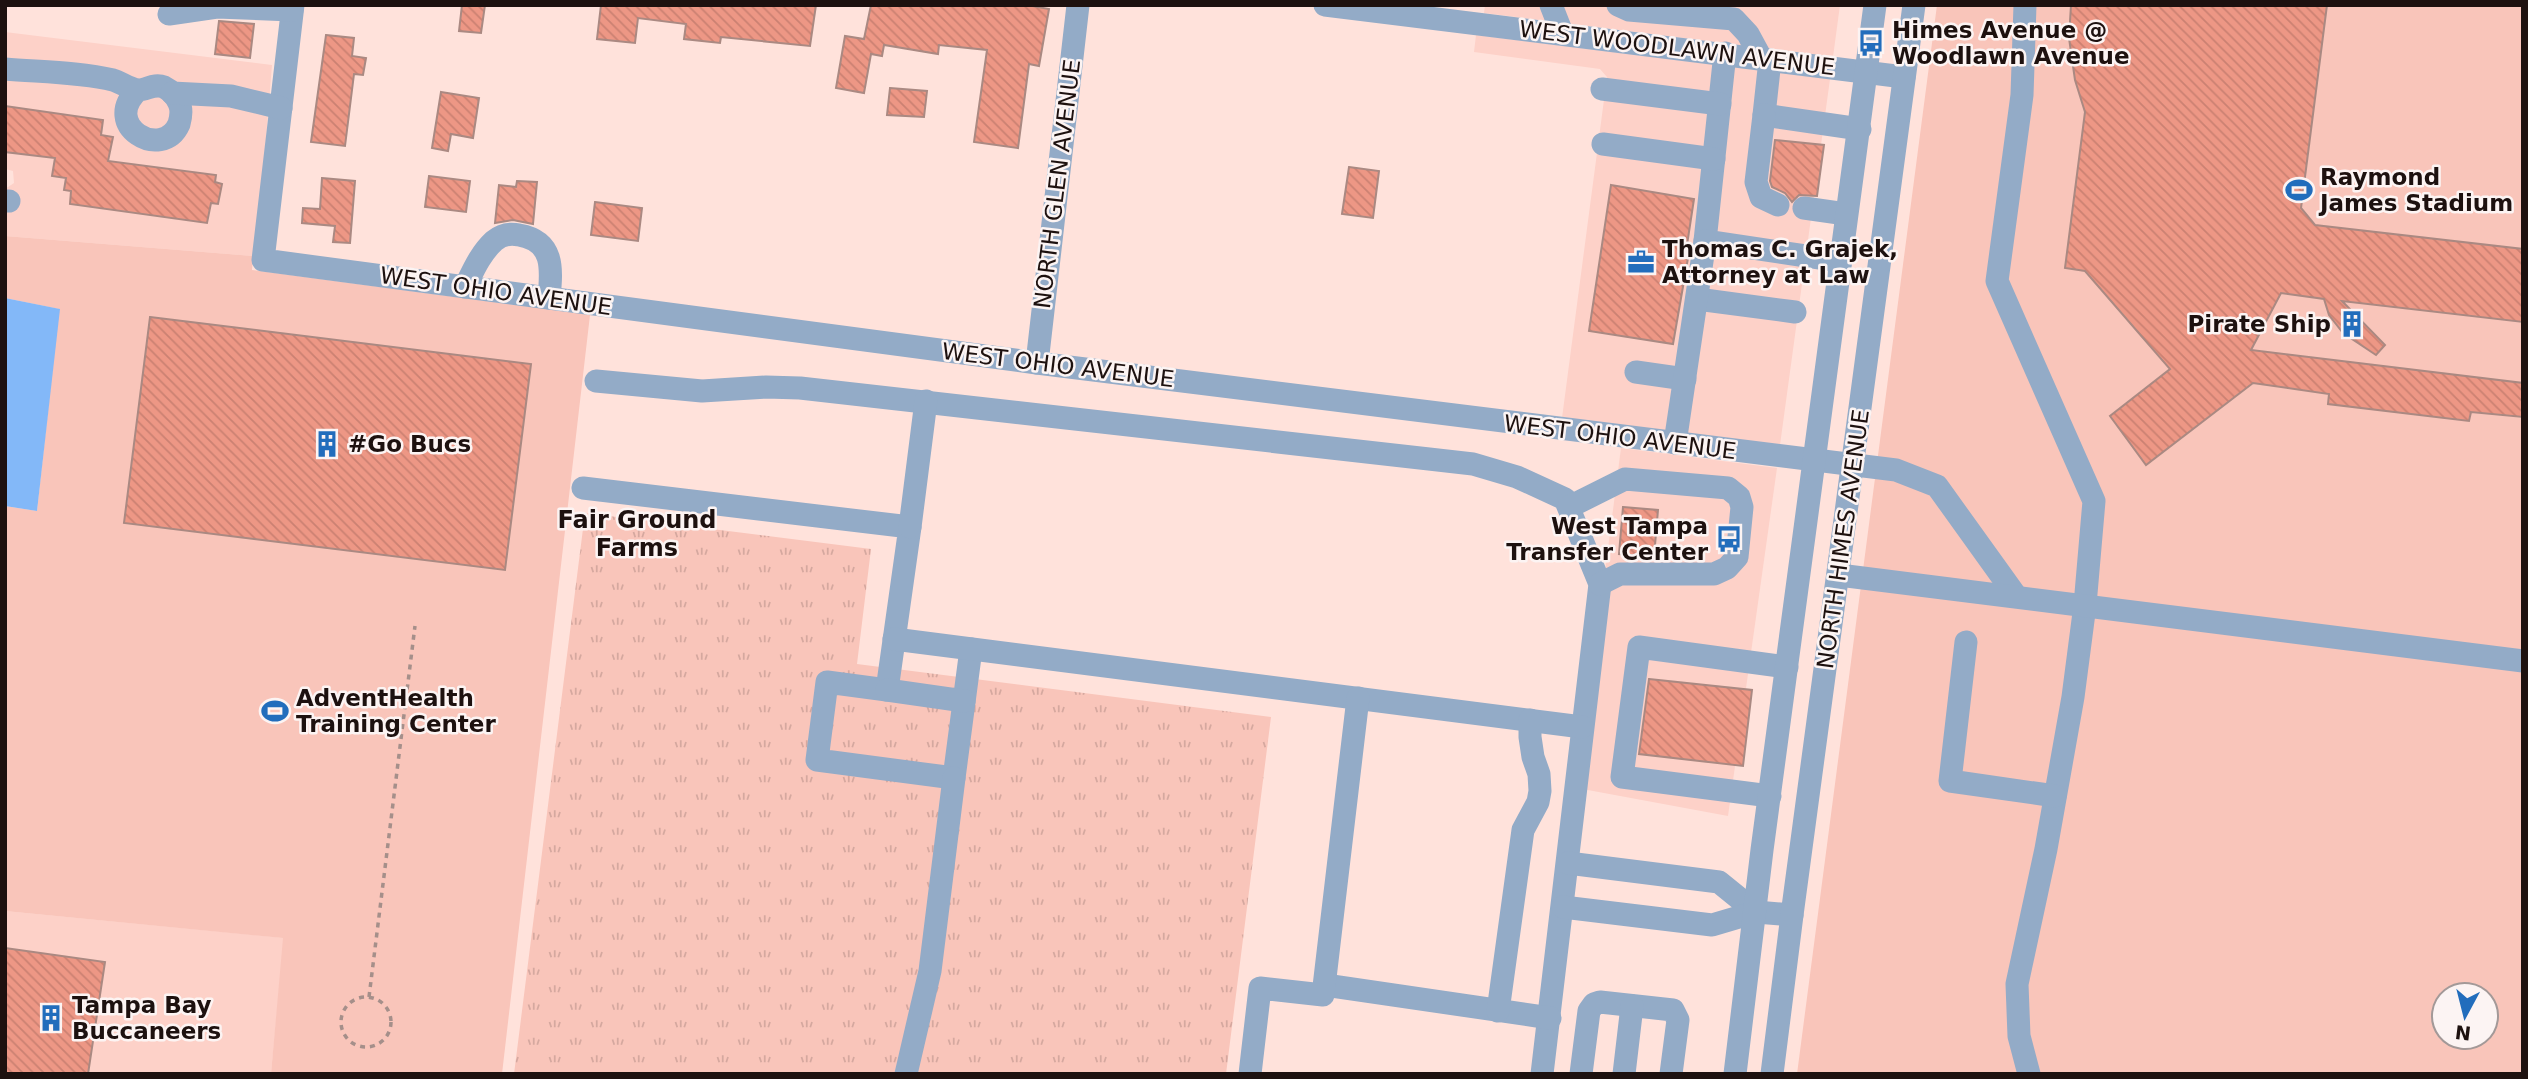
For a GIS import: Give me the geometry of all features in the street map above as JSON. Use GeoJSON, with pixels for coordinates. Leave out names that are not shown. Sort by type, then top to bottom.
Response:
{"type":"FeatureCollection","features":[{"type":"Feature","properties":{"kind":"street","name":"NORTH GLEN AVENUE"},"geometry":{"type":"LineString","coordinates":[[1037,363],[1078,5]]}},
{"type":"Feature","properties":{"kind":"street","name":"WEST WOODLAWN AVENUE"},"geometry":{"type":"LineString","coordinates":[[1325,5],[1474,14],[1562,33],[1904,77]]}},
{"type":"Feature","properties":{"kind":"street"},"geometry":{"type":"LineString","coordinates":[[1551,5],[1562,33]]}},
{"type":"Feature","properties":{"kind":"street"},"geometry":{"type":"LineString","coordinates":[[1618,5],[1629,10],[1734,19],[1748,34],[1765,59],[1756,182],[1761,197],[1778,205]]}},
{"type":"Feature","properties":{"kind":"street","name":"NORTH HIMES AVENUE"},"geometry":{"type":"LineString","coordinates":[[1735,1074],[1875,5]]}},
{"type":"Feature","properties":{"kind":"street","name":"NORTH HIMES AVENUE"},"geometry":{"type":"LineString","coordinates":[[1772,1074],[1914,5]]}},
{"type":"Feature","properties":{"kind":"street"},"geometry":{"type":"LineString","coordinates":[[2025,5],[2022,95],[1997,281],[2094,501],[2085,605],[2055,796],[2017,984],[2019,1036],[2029,1074]]}},
{"type":"Feature","properties":{"kind":"street"},"geometry":{"type":"LineString","coordinates":[[169,14],[217,7],[293,8],[281,107],[201,92],[172,93],[156,85],[138,90],[127,104],[125,114],[132,131],[148,140],[166,137],[178,125],[181,108],[172,93]]}},
{"type":"Feature","properties":{"kind":"street"},"geometry":{"type":"LineString","coordinates":[[1675,443],[1705,241],[1725,53]]}},
{"type":"Feature","properties":{"kind":"street"},"geometry":{"type":"LineString","coordinates":[[5,69],[113,80],[138,90]]}},
{"type":"Feature","properties":{"kind":"street"},"geometry":{"type":"LineString","coordinates":[[1602,89],[1720,104]]}},
{"type":"Feature","properties":{"kind":"street","name":"WEST OHIO AVENUE"},"geometry":{"type":"LineString","coordinates":[[281,107],[263,260],[1037,363],[1896,470],[1937,486],[2016,596]]}},
{"type":"Feature","properties":{"kind":"street"},"geometry":{"type":"LineString","coordinates":[[1763,115],[1860,128]]}},
{"type":"Feature","properties":{"kind":"street"},"geometry":{"type":"LineString","coordinates":[[1603,145],[1714,159]]}},
{"type":"Feature","properties":{"kind":"street"},"geometry":{"type":"LineString","coordinates":[[1804,208],[1846,214]]}},
{"type":"Feature","properties":{"kind":"street"},"geometry":{"type":"LineString","coordinates":[[466,287],[476,263],[495,240],[511,233],[533,237],[547,251],[551,277],[549,298]]}},
{"type":"Feature","properties":{"kind":"street"},"geometry":{"type":"LineString","coordinates":[[1705,241],[1840,261]]}},
{"type":"Feature","properties":{"kind":"street"},"geometry":{"type":"LineString","coordinates":[[1697,299],[1795,312]]}},
{"type":"Feature","properties":{"kind":"street"},"geometry":{"type":"LineString","coordinates":[[1636,372],[1685,379]]}},
{"type":"Feature","properties":{"kind":"street"},"geometry":{"type":"LineString","coordinates":[[596,381],[702,391],[795,387],[1473,464],[1517,477],[1565,499],[1600,584],[1542,1074]]}},
{"type":"Feature","properties":{"kind":"street"},"geometry":{"type":"LineString","coordinates":[[887,690],[926,401]]}},
{"type":"Feature","properties":{"kind":"street"},"geometry":{"type":"LineString","coordinates":[[1569,507],[1625,479],[1728,488],[1739,496],[1742,507],[1737,557],[1727,568],[1714,574],[1620,574],[1600,584]]}},
{"type":"Feature","properties":{"kind":"street"},"geometry":{"type":"LineString","coordinates":[[583,488],[910,527]]}},
{"type":"Feature","properties":{"kind":"street"},"geometry":{"type":"LineString","coordinates":[[1839,575],[2523,661]]}},
{"type":"Feature","properties":{"kind":"street"},"geometry":{"type":"LineString","coordinates":[[894,639],[1582,727]]}},
{"type":"Feature","properties":{"kind":"street"},"geometry":{"type":"LineString","coordinates":[[1966,642],[1951,781],[2055,796]]}},
{"type":"Feature","properties":{"kind":"street"},"geometry":{"type":"LineString","coordinates":[[1770,796],[1622,777],[1639,647],[1787,667]]}},
{"type":"Feature","properties":{"kind":"street"},"geometry":{"type":"LineString","coordinates":[[906,1074],[930,971],[971,649]]}},
{"type":"Feature","properties":{"kind":"street"},"geometry":{"type":"LineString","coordinates":[[954,778],[817,760],[827,682],[964,701]]}},
{"type":"Feature","properties":{"kind":"street"},"geometry":{"type":"LineString","coordinates":[[1250,1074],[1260,988],[1323,995],[1358,698]]}},
{"type":"Feature","properties":{"kind":"street"},"geometry":{"type":"LineString","coordinates":[[1498,1011],[1523,830],[1538,802],[1540,790],[1530,737],[1530,720]]}},
{"type":"Feature","properties":{"kind":"street"},"geometry":{"type":"LineString","coordinates":[[1568,863],[1719,882],[1756,912]]}},
{"type":"Feature","properties":{"kind":"street"},"geometry":{"type":"LineString","coordinates":[[1563,907],[1712,925],[1756,912],[1792,915]]}},
{"type":"Feature","properties":{"kind":"street"},"geometry":{"type":"LineString","coordinates":[[1325,985],[1550,1018]]}},
{"type":"Feature","properties":{"kind":"street"},"geometry":{"type":"LineString","coordinates":[[1581,1074],[1589,1011],[1594,1004],[1600,1002],[1673,1010],[1678,1020],[1671,1074]]}},
{"type":"Feature","properties":{"kind":"street"},"geometry":{"type":"LineString","coordinates":[[1624,1074],[1632,1006]]}},
{"type":"Feature","properties":{"kind":"path"},"geometry":{"type":"LineString","coordinates":[[369,997],[415,626]]}},
{"type":"Feature","properties":{"kind":"path"},"geometry":{"type":"LineString","coordinates":[[369,997],[384,1004],[391,1018],[391,1025],[384,1039],[377,1044],[361,1046],[353,1043],[343,1031],[342,1015],[350,1003],[369,997]]}},
{"type":"Feature","properties":{"kind":"shaded area"},"geometry":{"type":"Polygon","coordinates":[[[1485,5],[1840,5],[1833,57],[1484,13],[1485,5]]]}},
{"type":"Feature","properties":{"kind":"shaded area"},"geometry":{"type":"Polygon","coordinates":[[[5,32],[272,65],[253,256],[5,236],[5,189],[14,183],[13,171],[5,169],[5,32]]]}},
{"type":"Feature","properties":{"kind":"shaded area"},"geometry":{"type":"Polygon","coordinates":[[[1476,35],[1830,79],[1780,445],[1562,418],[1607,77],[1600,69],[1474,52],[1476,35]]]}},
{"type":"Feature","properties":{"kind":"shaded area"},"geometry":{"type":"Polygon","coordinates":[[[1621,448],[1777,468],[1728,816],[1577,788],[1621,448]]]}},
{"type":"Feature","properties":{"kind":"shaded area"},"geometry":{"type":"Polygon","coordinates":[[[5,911],[284,938],[271,1074],[5,1074],[5,911]]]}},
{"type":"Feature","properties":{"kind":"green space"},"geometry":{"type":"Polygon","coordinates":[[[1937,5],[2523,5],[2523,1074],[1797,1074],[1937,5]]]}},
{"type":"Feature","properties":{"kind":"green space","name":"AdventHealth Training Center"},"geometry":{"type":"Polygon","coordinates":[[[5,236],[253,256],[252,270],[590,315],[502,1074],[271,1074],[283,938],[5,911],[5,506],[37,511],[59,309],[5,298],[5,236]]]}},
{"type":"Feature","properties":{"kind":"green space"},"geometry":{"type":"Polygon","coordinates":[[[585,513],[871,549],[857,664],[1271,717],[1226,1074],[514,1074],[585,513]]]}},
{"type":"Feature","properties":{"kind":"water"},"geometry":{"type":"Polygon","coordinates":[[[5,298],[60,309],[37,511],[5,506],[5,298]]]}},
{"type":"Feature","properties":{"kind":"building"},"geometry":{"type":"Polygon","coordinates":[[[462,5],[485,5],[481,33],[459,31],[462,5]]]}},
{"type":"Feature","properties":{"kind":"building"},"geometry":{"type":"Polygon","coordinates":[[[601,5],[816,5],[810,46],[721,37],[720,43],[684,39],[686,24],[638,18],[635,43],[597,39],[601,5]]]}},
{"type":"Feature","properties":{"kind":"building"},"geometry":{"type":"Polygon","coordinates":[[[871,5],[1027,5],[1049,9],[1039,66],[1029,64],[1018,148],[974,142],[987,50],[939,45],[938,54],[884,45],[882,56],[871,54],[864,93],[836,88],[845,36],[864,39],[871,5]]]}},
{"type":"Feature","properties":{"kind":"building","name":"Raymond James Stadium"},"geometry":{"type":"Polygon","coordinates":[[[2071,5],[2327,5],[2301,208],[2315,225],[2523,249],[2523,322],[2342,301],[2385,345],[2376,355],[2343,333],[2329,315],[2324,299],[2281,293],[2251,350],[2523,383],[2523,417],[2471,412],[2469,421],[2328,404],[2329,394],[2253,383],[2146,465],[2110,416],[2170,369],[2085,271],[2065,268],[2085,112],[2075,80],[2069,38],[2071,5]]]}},
{"type":"Feature","properties":{"kind":"building"},"geometry":{"type":"Polygon","coordinates":[[[219,21],[254,24],[250,58],[215,54],[219,21]]]}},
{"type":"Feature","properties":{"kind":"building"},"geometry":{"type":"Polygon","coordinates":[[[326,35],[354,38],[352,56],[366,58],[363,75],[354,74],[345,146],[311,142],[326,35]]]}},
{"type":"Feature","properties":{"kind":"building"},"geometry":{"type":"Polygon","coordinates":[[[890,88],[927,91],[924,117],[887,115],[890,88]]]}},
{"type":"Feature","properties":{"kind":"building"},"geometry":{"type":"Polygon","coordinates":[[[441,92],[479,98],[473,138],[451,134],[448,151],[432,148],[441,92]]]}},
{"type":"Feature","properties":{"kind":"building"},"geometry":{"type":"Polygon","coordinates":[[[5,106],[103,120],[101,135],[113,137],[108,161],[216,175],[215,182],[222,184],[218,204],[211,203],[207,223],[70,204],[71,191],[64,190],[66,178],[52,176],[55,158],[5,152],[5,106]]]}},
{"type":"Feature","properties":{"kind":"building"},"geometry":{"type":"Polygon","coordinates":[[[1775,140],[1824,145],[1817,196],[1799,195],[1792,202],[1785,193],[1772,187],[1770,181],[1775,140]]]}},
{"type":"Feature","properties":{"kind":"building"},"geometry":{"type":"Polygon","coordinates":[[[1349,167],[1379,171],[1373,218],[1342,214],[1349,167]]]}},
{"type":"Feature","properties":{"kind":"building"},"geometry":{"type":"Polygon","coordinates":[[[429,176],[470,181],[466,212],[425,207],[429,176]]]}},
{"type":"Feature","properties":{"kind":"building"},"geometry":{"type":"Polygon","coordinates":[[[322,178],[355,181],[350,243],[333,242],[335,226],[302,223],[303,208],[320,209],[322,178]]]}},
{"type":"Feature","properties":{"kind":"building"},"geometry":{"type":"Polygon","coordinates":[[[517,181],[537,182],[533,224],[513,220],[495,223],[499,185],[516,187],[517,181]]]}},
{"type":"Feature","properties":{"kind":"building"},"geometry":{"type":"Polygon","coordinates":[[[1611,185],[1694,199],[1685,258],[1688,258],[1673,344],[1589,331],[1611,185]]]}},
{"type":"Feature","properties":{"kind":"building"},"geometry":{"type":"Polygon","coordinates":[[[595,202],[642,208],[638,241],[591,235],[595,202]]]}},
{"type":"Feature","properties":{"kind":"building","name":"#Go Bucs"},"geometry":{"type":"Polygon","coordinates":[[[150,317],[531,364],[505,570],[124,523],[150,317]]]}},
{"type":"Feature","properties":{"kind":"building"},"geometry":{"type":"Polygon","coordinates":[[[1623,507],[1658,510],[1654,557],[1619,554],[1623,507]]]}},
{"type":"Feature","properties":{"kind":"building"},"geometry":{"type":"Polygon","coordinates":[[[1649,679],[1752,690],[1743,766],[1639,754],[1649,679]]]}},
{"type":"Feature","properties":{"kind":"building","name":"Tampa Bay Buccaneers"},"geometry":{"type":"Polygon","coordinates":[[[5,948],[105,962],[88,1074],[5,1074],[5,948]]]}},
{"type":"Feature","properties":{"kind":"place","name":"Himes Avenue @ Woodlawn Avenue"},"geometry":{"type":"Point","coordinates":[1871,43]}},
{"type":"Feature","properties":{"kind":"place","name":"Raymond James Stadium"},"geometry":{"type":"Point","coordinates":[2299,190]}},
{"type":"Feature","properties":{"kind":"place","name":"Thomas C. Grajek, Attorney at Law"},"geometry":{"type":"Point","coordinates":[1641,262]}},
{"type":"Feature","properties":{"kind":"place","name":"Pirate Ship"},"geometry":{"type":"Point","coordinates":[2352,324]}},
{"type":"Feature","properties":{"kind":"place","name":"#Go Bucs"},"geometry":{"type":"Point","coordinates":[327,444]}},
{"type":"Feature","properties":{"kind":"place","name":"West Tampa Transfer Center"},"geometry":{"type":"Point","coordinates":[1729,539]}},
{"type":"Feature","properties":{"kind":"place","name":"AdventHealth Training Center"},"geometry":{"type":"Point","coordinates":[275,711]}},
{"type":"Feature","properties":{"kind":"place","name":"Tampa Bay Buccaneers"},"geometry":{"type":"Point","coordinates":[51,1018]}},
{"type":"Feature","properties":{"kind":"district","name":"Fair Ground Farms"},"geometry":{"type":"Point","coordinates":[637,534]}}]}
